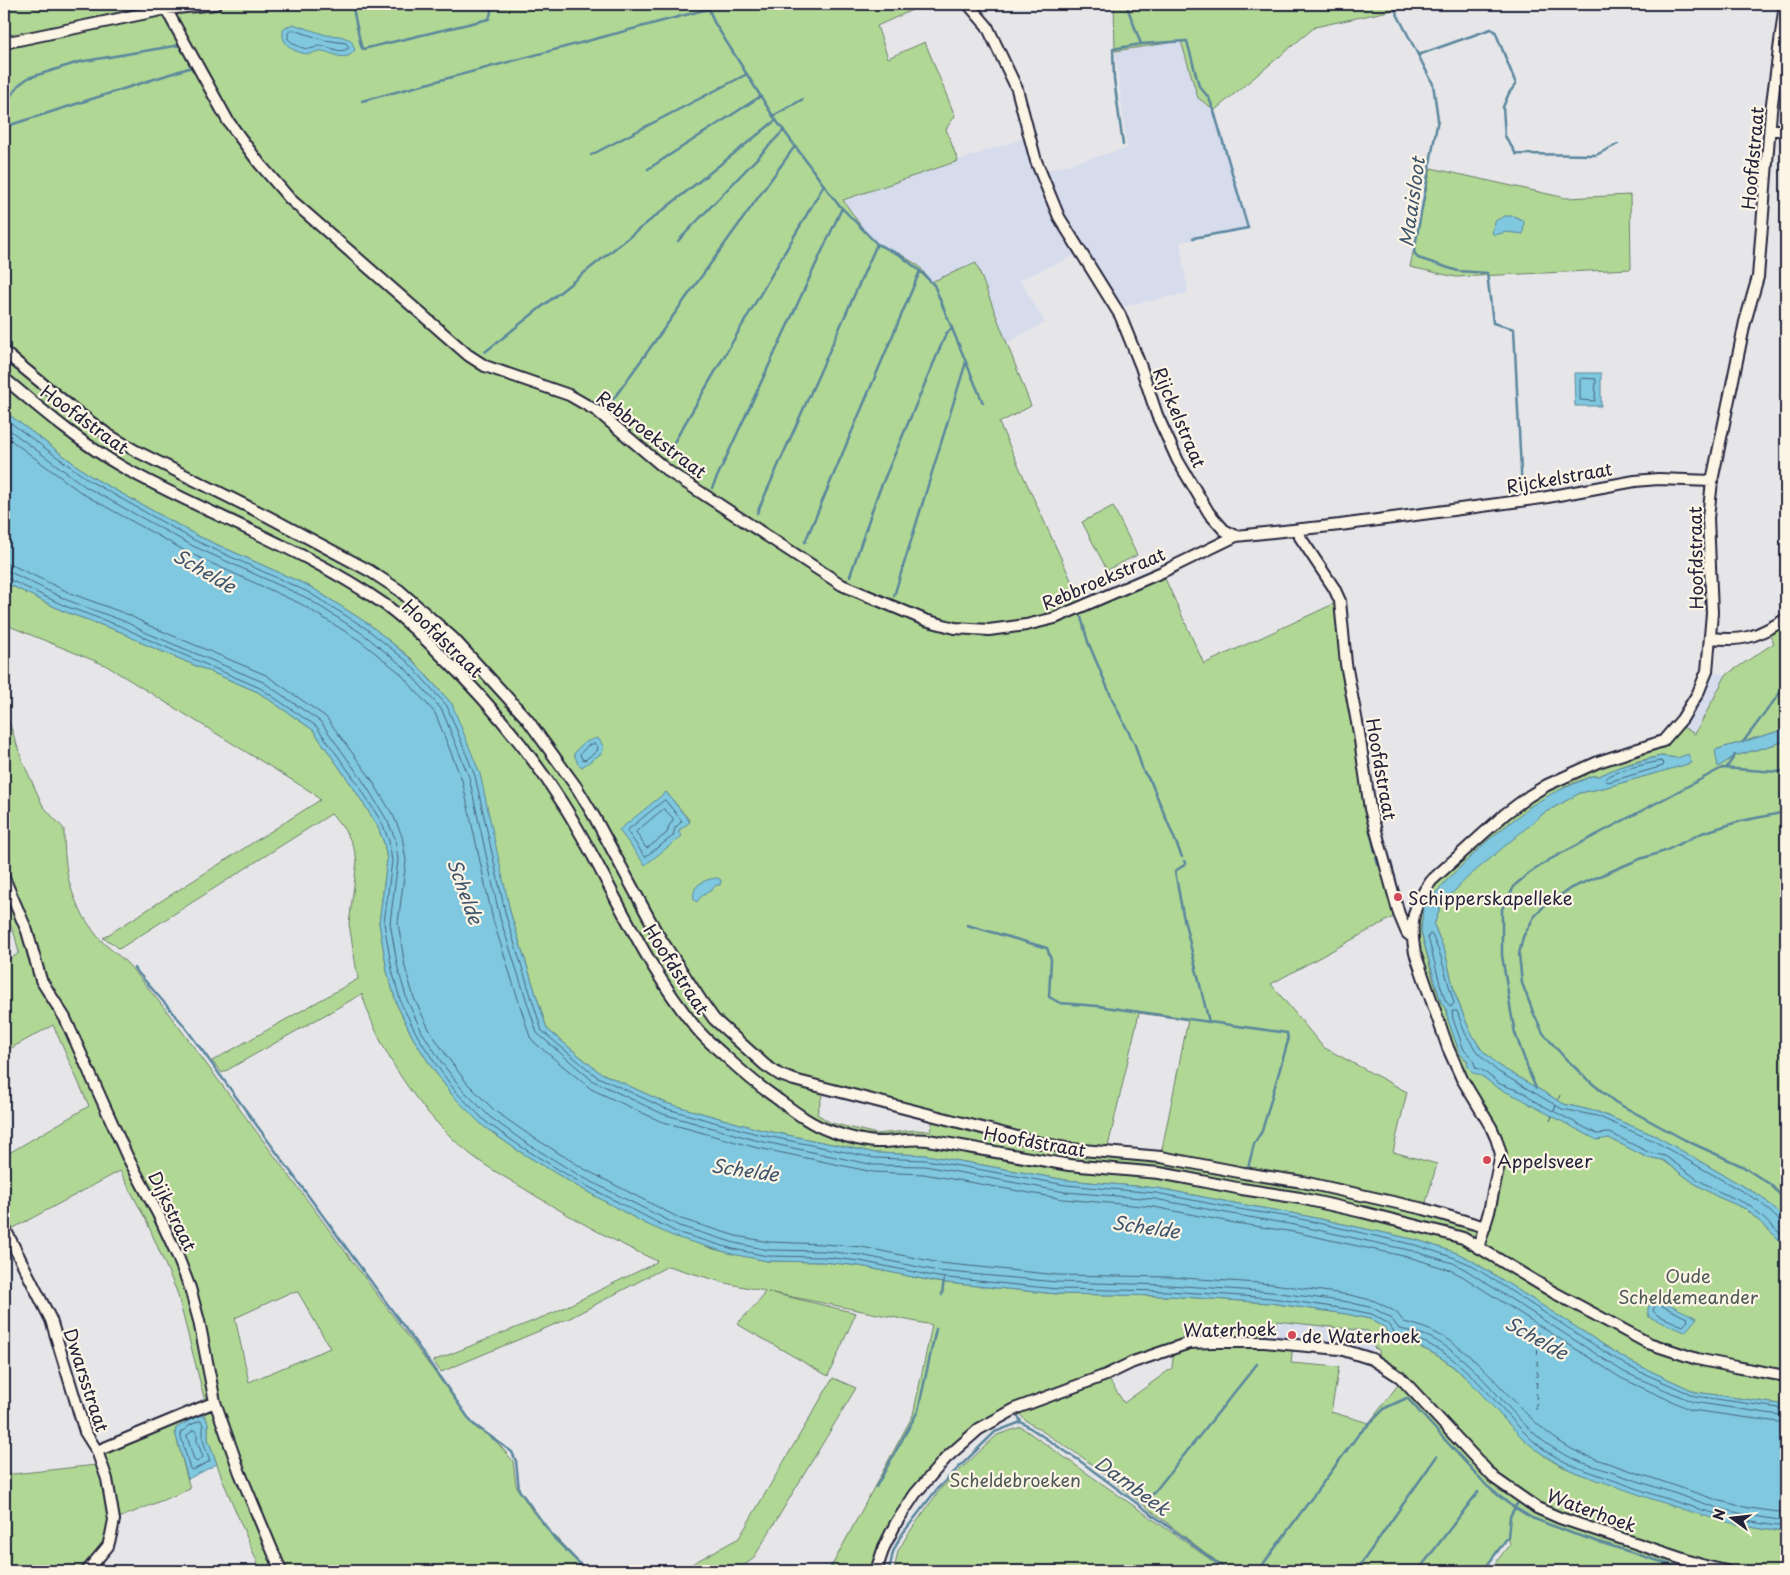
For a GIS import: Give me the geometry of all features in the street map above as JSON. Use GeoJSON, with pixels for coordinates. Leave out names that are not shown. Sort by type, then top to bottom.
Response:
{"type":"FeatureCollection","features":[{"type":"Feature","properties":{"kind":"street"},"geometry":{"type":"LineString","coordinates":[[4,43],[166,9],[216,4]]}},
{"type":"Feature","properties":{"kind":"street","name":"Rijckelstraat"},"geometry":{"type":"LineString","coordinates":[[968,4],[987,26],[1017,89],[1036,161],[1059,217],[1120,315],[1142,367],[1158,415],[1178,461],[1210,513],[1224,530],[1236,536],[1300,529],[1542,498],[1635,481],[1658,479],[1712,481]]}},
{"type":"Feature","properties":{"kind":"street","name":"Hoofdstraat"},"geometry":{"type":"LineString","coordinates":[[4,378],[95,451],[126,469],[258,534],[359,588],[387,606],[428,643],[465,680],[511,732],[560,799],[578,828],[640,944],[685,1014],[699,1032],[753,1082],[810,1121],[828,1131],[876,1142],[915,1138],[1069,1165],[1159,1173],[1300,1198],[1463,1238],[1478,1248],[1485,1227],[1501,1154],[1491,1127],[1462,1079],[1448,1048],[1415,953],[1412,937],[1415,906],[1423,891],[1432,880],[1505,814],[1529,796],[1556,781],[1598,762],[1663,741],[1674,729],[1698,693],[1707,671],[1711,638],[1712,613],[1708,534],[1712,481],[1745,322],[1758,277],[1770,128],[1785,4]]}},
{"type":"Feature","properties":{"kind":"street","name":"Rebbroekstraat"},"geometry":{"type":"LineString","coordinates":[[166,9],[228,121],[259,163],[290,198],[468,354],[485,366],[569,394],[597,411],[668,471],[842,585],[925,620],[955,628],[989,630],[1026,625],[1055,618],[1153,576],[1236,536]]}},
{"type":"Feature","properties":{"kind":"street"},"geometry":{"type":"LineString","coordinates":[[1770,128],[1786,132]]}},
{"type":"Feature","properties":{"kind":"street","name":"Hoofdstraat"},"geometry":{"type":"LineString","coordinates":[[4,352],[107,434],[136,451],[267,516],[370,571],[399,590],[454,639],[527,719],[577,788],[657,933],[714,1019],[765,1066],[780,1075],[934,1117],[1037,1142],[1072,1149],[1161,1157],[1303,1182],[1424,1209],[1485,1227]]}},
{"type":"Feature","properties":{"kind":"street","name":"Hoofdstraat"},"geometry":{"type":"LineString","coordinates":[[1300,529],[1300,536],[1334,588],[1340,601],[1346,664],[1359,733],[1370,810],[1396,905],[1407,933],[1412,937]]}},
{"type":"Feature","properties":{"kind":"street"},"geometry":{"type":"LineString","coordinates":[[1711,638],[1730,640],[1745,638],[1757,635],[1786,620]]}},
{"type":"Feature","properties":{"kind":"street","name":"Dijkstraat"},"geometry":{"type":"LineString","coordinates":[[4,878],[27,932],[41,980],[66,1018],[115,1131],[158,1214],[181,1264],[199,1321],[215,1402],[240,1473],[281,1571]]}},
{"type":"Feature","properties":{"kind":"street"},"geometry":{"type":"LineString","coordinates":[[1396,905],[1415,906]]}},
{"type":"Feature","properties":{"kind":"street","name":"Dwarsstraat"},"geometry":{"type":"LineString","coordinates":[[4,1227],[51,1320],[84,1432],[97,1451],[107,1479],[114,1520],[108,1546],[87,1571]]}},
{"type":"Feature","properties":{"kind":"street"},"geometry":{"type":"LineString","coordinates":[[1478,1248],[1598,1318],[1648,1342],[1697,1359],[1786,1376]]}},
{"type":"Feature","properties":{"kind":"street","name":"Waterhoek"},"geometry":{"type":"LineString","coordinates":[[876,1571],[884,1547],[896,1523],[915,1494],[946,1458],[979,1429],[1017,1408],[1106,1375],[1133,1362],[1189,1343],[1214,1342],[1264,1342],[1331,1348],[1372,1358],[1400,1377],[1494,1478],[1536,1508],[1701,1565],[1726,1571]]}},
{"type":"Feature","properties":{"kind":"street"},"geometry":{"type":"LineString","coordinates":[[97,1451],[215,1402]]}},
{"type":"Feature","properties":{"kind":"shaded area"},"geometry":{"type":"Polygon","coordinates":[[[1181,41],[1198,98],[1215,110],[1251,229],[1180,242],[1188,293],[1115,308],[1080,253],[1020,280],[1045,323],[1006,343],[976,263],[931,283],[919,266],[900,254],[879,246],[865,232],[843,200],[1029,136],[1041,172],[1127,148],[1115,51],[1181,41]]]}},
{"type":"Feature","properties":{"kind":"shaded area"},"geometry":{"type":"Polygon","coordinates":[[[1707,671],[1726,675],[1695,735],[1681,726],[1707,671]]]}},
{"type":"Feature","properties":{"kind":"shaded area"},"geometry":{"type":"Polygon","coordinates":[[[1276,1321],[1368,1331],[1375,1338],[1374,1348],[1371,1355],[1264,1342],[1265,1333],[1276,1321]]]}},
{"type":"Feature","properties":{"kind":"green space","name":"Oude Scheldemeander"},"geometry":{"type":"Polygon","coordinates":[[[4,4],[909,4],[912,10],[877,26],[888,58],[925,42],[955,116],[946,129],[958,161],[843,200],[865,232],[879,246],[900,254],[919,266],[931,282],[976,263],[1031,406],[999,423],[1083,606],[1162,572],[1204,664],[1340,601],[1363,764],[1399,914],[1271,984],[1323,1047],[1407,1092],[1393,1152],[1437,1164],[1424,1209],[1485,1227],[1502,1155],[1462,1079],[1415,953],[1415,920],[1432,880],[1547,785],[1648,749],[1681,726],[1695,734],[1726,675],[1774,643],[1768,633],[1786,623],[1786,729],[1715,750],[1719,766],[1735,756],[1786,741],[1786,1220],[1762,1197],[1656,1136],[1598,1112],[1564,1104],[1499,1066],[1481,1049],[1470,1031],[1455,994],[1445,952],[1434,925],[1441,905],[1467,877],[1544,813],[1580,793],[1691,763],[1677,758],[1661,756],[1638,761],[1599,776],[1592,776],[1571,784],[1531,806],[1486,842],[1431,898],[1421,924],[1421,932],[1434,982],[1441,1002],[1447,1011],[1448,1020],[1460,1054],[1479,1074],[1498,1088],[1522,1098],[1551,1115],[1609,1138],[1646,1157],[1663,1160],[1694,1183],[1716,1196],[1746,1209],[1786,1246],[1786,1405],[1696,1392],[1629,1361],[1471,1260],[1457,1253],[1417,1240],[1297,1214],[1157,1188],[1066,1180],[926,1155],[876,1153],[758,1129],[666,1103],[599,1072],[547,1029],[511,915],[452,704],[412,659],[370,625],[311,587],[198,536],[92,477],[4,411],[4,4]],[[163,9],[126,10],[16,39],[163,9]],[[666,792],[678,831],[690,821],[666,792]],[[1139,1013],[1107,1151],[1161,1154],[1188,1020],[1139,1013]],[[824,1088],[817,1114],[831,1123],[877,1134],[915,1130],[930,1131],[934,1117],[824,1088]]]}},
{"type":"Feature","properties":{"kind":"green space"},"geometry":{"type":"Polygon","coordinates":[[[1114,4],[1406,4],[1407,7],[1315,27],[1215,110],[1198,98],[1181,41],[1115,51],[1114,4]]]}},
{"type":"Feature","properties":{"kind":"green space"},"geometry":{"type":"Polygon","coordinates":[[[1431,168],[1566,198],[1630,195],[1631,269],[1456,277],[1410,267],[1431,168]]]}},
{"type":"Feature","properties":{"kind":"green space"},"geometry":{"type":"Polygon","coordinates":[[[1113,506],[1137,555],[1107,570],[1082,522],[1113,506]]]}},
{"type":"Feature","properties":{"kind":"green space"},"geometry":{"type":"Polygon","coordinates":[[[4,582],[63,611],[121,632],[142,643],[258,692],[313,730],[377,825],[384,843],[387,860],[379,923],[387,971],[397,1005],[413,1038],[433,1069],[453,1096],[483,1126],[517,1150],[644,1223],[713,1249],[767,1261],[823,1262],[860,1266],[937,1282],[1057,1294],[1168,1296],[1270,1303],[1370,1319],[1384,1327],[1393,1340],[1418,1346],[1439,1357],[1458,1371],[1509,1424],[1553,1462],[1579,1473],[1699,1514],[1742,1525],[1786,1532],[1786,1571],[1489,1571],[1510,1544],[1508,1537],[1483,1571],[1229,1571],[1082,1457],[1025,1420],[1018,1412],[946,1453],[908,1495],[892,1521],[872,1571],[829,1571],[913,1415],[932,1325],[768,1292],[856,1313],[828,1376],[737,1324],[761,1299],[765,1291],[725,1283],[668,1266],[570,1318],[441,1372],[433,1361],[553,1313],[657,1261],[606,1236],[556,1208],[492,1170],[463,1148],[430,1115],[402,1078],[379,1037],[362,994],[222,1073],[212,1061],[358,979],[349,924],[357,861],[351,841],[331,814],[119,949],[103,938],[320,800],[313,793],[105,665],[4,624],[4,582]],[[1277,1321],[1272,1331],[1265,1333],[1264,1342],[1293,1345],[1291,1363],[1339,1367],[1331,1412],[1369,1423],[1404,1377],[1379,1359],[1379,1350],[1374,1348],[1375,1338],[1368,1331],[1277,1321]],[[1174,1347],[1106,1375],[1124,1403],[1172,1368],[1174,1347]]]}},
{"type":"Feature","properties":{"kind":"green space"},"geometry":{"type":"Polygon","coordinates":[[[4,707],[22,760],[43,806],[64,829],[65,860],[70,886],[88,924],[101,941],[127,963],[176,1023],[476,1428],[495,1440],[513,1461],[516,1485],[534,1514],[587,1571],[261,1571],[223,1481],[208,1439],[208,1423],[205,1416],[199,1415],[175,1432],[190,1489],[114,1520],[97,1451],[206,1405],[177,1292],[146,1220],[120,1171],[6,1232],[4,1227],[4,1156],[89,1106],[53,1025],[4,1052],[4,963],[19,953],[15,936],[4,911],[4,707]],[[298,1292],[287,1294],[235,1318],[249,1382],[330,1348],[298,1292]]]}},
{"type":"Feature","properties":{"kind":"green space"},"geometry":{"type":"Polygon","coordinates":[[[833,1378],[856,1388],[753,1559],[735,1571],[679,1571],[739,1538],[833,1378]]]}},
{"type":"Feature","properties":{"kind":"green space","name":"Scheldebroeken"},"geometry":{"type":"Polygon","coordinates":[[[1021,1427],[1227,1571],[894,1571],[898,1551],[941,1488],[997,1435],[1021,1427]]]}},
{"type":"Feature","properties":{"kind":"green space"},"geometry":{"type":"Polygon","coordinates":[[[96,1465],[107,1495],[109,1522],[100,1547],[91,1559],[79,1571],[4,1571],[4,1475],[96,1465]]]}},
{"type":"Feature","properties":{"kind":"water"},"geometry":{"type":"Polygon","coordinates":[[[293,24],[326,35],[340,36],[351,40],[355,50],[343,57],[320,51],[305,54],[294,50],[286,43],[283,34],[284,28],[293,24]]]}},
{"type":"Feature","properties":{"kind":"water"},"geometry":{"type":"Polygon","coordinates":[[[1505,216],[1514,216],[1524,221],[1523,234],[1506,232],[1495,235],[1492,233],[1495,221],[1505,216]]]}},
{"type":"Feature","properties":{"kind":"water"},"geometry":{"type":"Polygon","coordinates":[[[1574,373],[1601,373],[1601,406],[1575,406],[1574,373]]]}},
{"type":"Feature","properties":{"kind":"water","name":"Schelde"},"geometry":{"type":"Polygon","coordinates":[[[4,411],[92,477],[198,536],[311,587],[370,625],[411,659],[452,704],[480,774],[511,915],[547,1029],[599,1072],[666,1103],[758,1129],[876,1153],[926,1155],[1066,1180],[1157,1188],[1297,1214],[1417,1240],[1457,1253],[1471,1260],[1629,1361],[1696,1392],[1786,1405],[1786,1532],[1760,1529],[1707,1516],[1654,1500],[1564,1467],[1528,1443],[1468,1380],[1452,1366],[1435,1354],[1416,1345],[1393,1340],[1384,1327],[1370,1319],[1270,1303],[1168,1296],[1057,1294],[937,1282],[860,1266],[823,1262],[767,1261],[732,1254],[675,1237],[644,1223],[517,1150],[483,1126],[453,1096],[413,1038],[397,1005],[387,971],[379,923],[387,860],[384,843],[377,825],[313,730],[258,692],[142,643],[121,632],[63,611],[4,582],[4,411]]]}},
{"type":"Feature","properties":{"kind":"water"},"geometry":{"type":"Polygon","coordinates":[[[1786,729],[1786,741],[1735,756],[1718,767],[1715,750],[1786,729]]]}},
{"type":"Feature","properties":{"kind":"water"},"geometry":{"type":"Polygon","coordinates":[[[598,738],[604,747],[602,753],[582,767],[578,764],[574,754],[584,743],[598,738]]]}},
{"type":"Feature","properties":{"kind":"water"},"geometry":{"type":"Polygon","coordinates":[[[1688,754],[1692,763],[1580,793],[1544,813],[1467,878],[1441,905],[1434,925],[1445,952],[1455,994],[1470,1031],[1481,1049],[1499,1066],[1564,1104],[1598,1112],[1656,1136],[1762,1197],[1786,1220],[1786,1246],[1746,1209],[1716,1196],[1694,1183],[1663,1160],[1646,1157],[1609,1138],[1597,1140],[1473,1073],[1467,1065],[1468,1061],[1460,1054],[1448,1020],[1447,1011],[1441,1002],[1421,932],[1423,909],[1431,898],[1486,842],[1531,806],[1553,793],[1592,776],[1599,776],[1619,767],[1661,756],[1677,758],[1688,754]]]}},
{"type":"Feature","properties":{"kind":"water"},"geometry":{"type":"Polygon","coordinates":[[[666,792],[690,822],[678,831],[682,836],[645,865],[619,830],[666,792]]]}},
{"type":"Feature","properties":{"kind":"water"},"geometry":{"type":"Polygon","coordinates":[[[718,878],[721,880],[720,885],[716,885],[697,902],[694,900],[695,890],[703,881],[718,878]]]}},
{"type":"Feature","properties":{"kind":"water"},"geometry":{"type":"Polygon","coordinates":[[[1656,1298],[1697,1318],[1685,1332],[1649,1317],[1649,1306],[1656,1298]]]}},
{"type":"Feature","properties":{"kind":"water"},"geometry":{"type":"Polygon","coordinates":[[[199,1415],[205,1416],[208,1423],[208,1439],[217,1464],[188,1479],[175,1432],[176,1428],[199,1415]]]}},
{"type":"Feature","properties":{"kind":"waterway"},"geometry":{"type":"LineString","coordinates":[[219,5],[232,4]]}},
{"type":"Feature","properties":{"kind":"waterway"},"geometry":{"type":"LineString","coordinates":[[352,4],[363,49],[489,19],[491,12],[490,4]]}},
{"type":"Feature","properties":{"kind":"waterway"},"geometry":{"type":"LineString","coordinates":[[491,8],[520,4]]}},
{"type":"Feature","properties":{"kind":"waterway"},"geometry":{"type":"LineString","coordinates":[[707,4],[714,22],[773,116],[837,203],[877,244],[900,255],[934,285],[983,403]]}},
{"type":"Feature","properties":{"kind":"waterway"},"geometry":{"type":"LineString","coordinates":[[1123,145],[1114,79],[1113,49],[1141,44],[1126,4]]}},
{"type":"Feature","properties":{"kind":"waterway","name":"Maaisloot"},"geometry":{"type":"LineString","coordinates":[[1392,4],[1433,84],[1438,119],[1414,252],[1418,258],[1458,271],[1487,273],[1493,323],[1514,329],[1522,492]]}},
{"type":"Feature","properties":{"kind":"waterway"},"geometry":{"type":"LineString","coordinates":[[362,101],[708,9]]}},
{"type":"Feature","properties":{"kind":"waterway"},"geometry":{"type":"LineString","coordinates":[[119,13],[136,10]]}},
{"type":"Feature","properties":{"kind":"waterway"},"geometry":{"type":"LineString","coordinates":[[165,19],[190,64]]}},
{"type":"Feature","properties":{"kind":"waterway"},"geometry":{"type":"LineString","coordinates":[[1418,55],[1491,29],[1495,31],[1516,84],[1509,93],[1503,107],[1505,136],[1516,154],[1596,155],[1618,144]]}},
{"type":"Feature","properties":{"kind":"waterway"},"geometry":{"type":"LineString","coordinates":[[1141,44],[1187,41],[1199,86],[1209,98],[1214,111],[1248,228],[1193,238]]}},
{"type":"Feature","properties":{"kind":"waterway"},"geometry":{"type":"LineString","coordinates":[[4,104],[20,84],[28,78],[79,62],[180,45]]}},
{"type":"Feature","properties":{"kind":"waterway"},"geometry":{"type":"LineString","coordinates":[[4,127],[192,67]]}},
{"type":"Feature","properties":{"kind":"waterway"},"geometry":{"type":"LineString","coordinates":[[591,155],[747,74]]}},
{"type":"Feature","properties":{"kind":"waterway"},"geometry":{"type":"LineString","coordinates":[[648,169],[761,96]]}},
{"type":"Feature","properties":{"kind":"waterway"},"geometry":{"type":"LineString","coordinates":[[773,116],[803,99]]}},
{"type":"Feature","properties":{"kind":"waterway"},"geometry":{"type":"LineString","coordinates":[[485,352],[776,120]]}},
{"type":"Feature","properties":{"kind":"waterway"},"geometry":{"type":"LineString","coordinates":[[678,241],[784,130]]}},
{"type":"Feature","properties":{"kind":"waterway"},"geometry":{"type":"LineString","coordinates":[[607,408],[795,146]]}},
{"type":"Feature","properties":{"kind":"waterway"},"geometry":{"type":"LineString","coordinates":[[666,456],[824,185]]}},
{"type":"Feature","properties":{"kind":"waterway"},"geometry":{"type":"LineString","coordinates":[[712,488],[842,208]]}},
{"type":"Feature","properties":{"kind":"waterway"},"geometry":{"type":"LineString","coordinates":[[757,513],[877,244]]}},
{"type":"Feature","properties":{"kind":"waterway"},"geometry":{"type":"LineString","coordinates":[[805,542],[920,271]]}},
{"type":"Feature","properties":{"kind":"waterway"},"geometry":{"type":"LineString","coordinates":[[850,576],[877,496],[946,334],[952,328]]}},
{"type":"Feature","properties":{"kind":"waterway"},"geometry":{"type":"LineString","coordinates":[[894,596],[966,362]]}},
{"type":"Feature","properties":{"kind":"waterway"},"geometry":{"type":"LineString","coordinates":[[1081,617],[1088,642],[1114,703],[1135,745],[1143,771],[1151,782],[1182,857]]}},
{"type":"Feature","properties":{"kind":"waterway"},"geometry":{"type":"LineString","coordinates":[[1743,742],[1786,685]]}},
{"type":"Feature","properties":{"kind":"waterway"},"geometry":{"type":"LineString","coordinates":[[1727,767],[1735,755]]}},
{"type":"Feature","properties":{"kind":"waterway"},"geometry":{"type":"LineString","coordinates":[[1536,1088],[1515,1033],[1502,955],[1502,909],[1515,885],[1549,860],[1722,768],[1778,772],[1786,770]]}},
{"type":"Feature","properties":{"kind":"waterway"},"geometry":{"type":"LineString","coordinates":[[1363,800],[1375,852]]}},
{"type":"Feature","properties":{"kind":"waterway"},"geometry":{"type":"LineString","coordinates":[[1786,812],[1741,821],[1702,833],[1665,851],[1640,859],[1571,888],[1545,905],[1534,917],[1523,937],[1519,954],[1522,983],[1543,1033],[1588,1080],[1615,1102],[1685,1140],[1742,1166],[1771,1185],[1786,1201]]}},
{"type":"Feature","properties":{"kind":"waterway"},"geometry":{"type":"LineString","coordinates":[[1380,825],[1396,881]]}},
{"type":"Feature","properties":{"kind":"waterway"},"geometry":{"type":"LineString","coordinates":[[1376,858],[1378,865]]}},
{"type":"Feature","properties":{"kind":"waterway"},"geometry":{"type":"LineString","coordinates":[[1184,861],[1186,864],[1175,871],[1183,915],[1209,1022]]}},
{"type":"Feature","properties":{"kind":"waterway"},"geometry":{"type":"LineString","coordinates":[[967,925],[1047,948],[1051,959],[1049,997],[1060,1003],[1098,1006],[1287,1033],[1288,1041],[1262,1131],[1254,1144],[1248,1168]]}},
{"type":"Feature","properties":{"kind":"waterway"},"geometry":{"type":"LineString","coordinates":[[134,968],[182,1023],[413,1339],[472,1423],[512,1452],[516,1461],[519,1490],[555,1539],[587,1571]]}},
{"type":"Feature","properties":{"kind":"waterway"},"geometry":{"type":"LineString","coordinates":[[942,1295],[944,1279]]}},
{"type":"Feature","properties":{"kind":"waterway"},"geometry":{"type":"LineString","coordinates":[[876,1487],[918,1411],[936,1329]]}},
{"type":"Feature","properties":{"kind":"waterway"},"geometry":{"type":"LineString","coordinates":[[1152,1495],[1257,1364]]}},
{"type":"Feature","properties":{"kind":"waterway"},"geometry":{"type":"LineString","coordinates":[[1258,1571],[1358,1435],[1385,1408],[1407,1398],[1487,1486],[1509,1504],[1532,1518],[1574,1534],[1690,1571]]}},
{"type":"Feature","properties":{"kind":"waterway","name":"Dambeek"},"geometry":{"type":"LineString","coordinates":[[1018,1416],[1021,1422],[1080,1461],[1228,1571]]}},
{"type":"Feature","properties":{"kind":"waterway"},"geometry":{"type":"LineString","coordinates":[[889,1571],[893,1552],[900,1537],[937,1489],[995,1432],[1021,1422]]}},
{"type":"Feature","properties":{"kind":"waterway"},"geometry":{"type":"LineString","coordinates":[[1356,1571],[1437,1456]]}},
{"type":"Feature","properties":{"kind":"waterway"},"geometry":{"type":"LineString","coordinates":[[1418,1571],[1478,1492]]}},
{"type":"Feature","properties":{"kind":"waterway"},"geometry":{"type":"LineString","coordinates":[[1483,1571],[1508,1537],[1510,1516],[1517,1504]]}},
{"type":"Feature","properties":{"kind":"waterway"},"geometry":{"type":"LineString","coordinates":[[575,1571],[580,1565]]}},
{"type":"Feature","properties":{"kind":"waterway"},"geometry":{"type":"LineString","coordinates":[[829,1571],[832,1565]]}},
{"type":"Feature","properties":{"kind":"ferry route"},"geometry":{"type":"LineString","coordinates":[[1550,1121],[1560,1095]]}},
{"type":"Feature","properties":{"kind":"ferry route"},"geometry":{"type":"LineString","coordinates":[[1536,1410],[1538,1332]]}},
{"type":"Feature","properties":{"kind":"place","name":"Schipperskapelleke"},"geometry":{"type":"Point","coordinates":[1398,897]}},
{"type":"Feature","properties":{"kind":"place","name":"Appelsveer"},"geometry":{"type":"Point","coordinates":[1487,1160]}},
{"type":"Feature","properties":{"kind":"place","name":"de Waterhoek"},"geometry":{"type":"Point","coordinates":[1292,1335]}}]}
